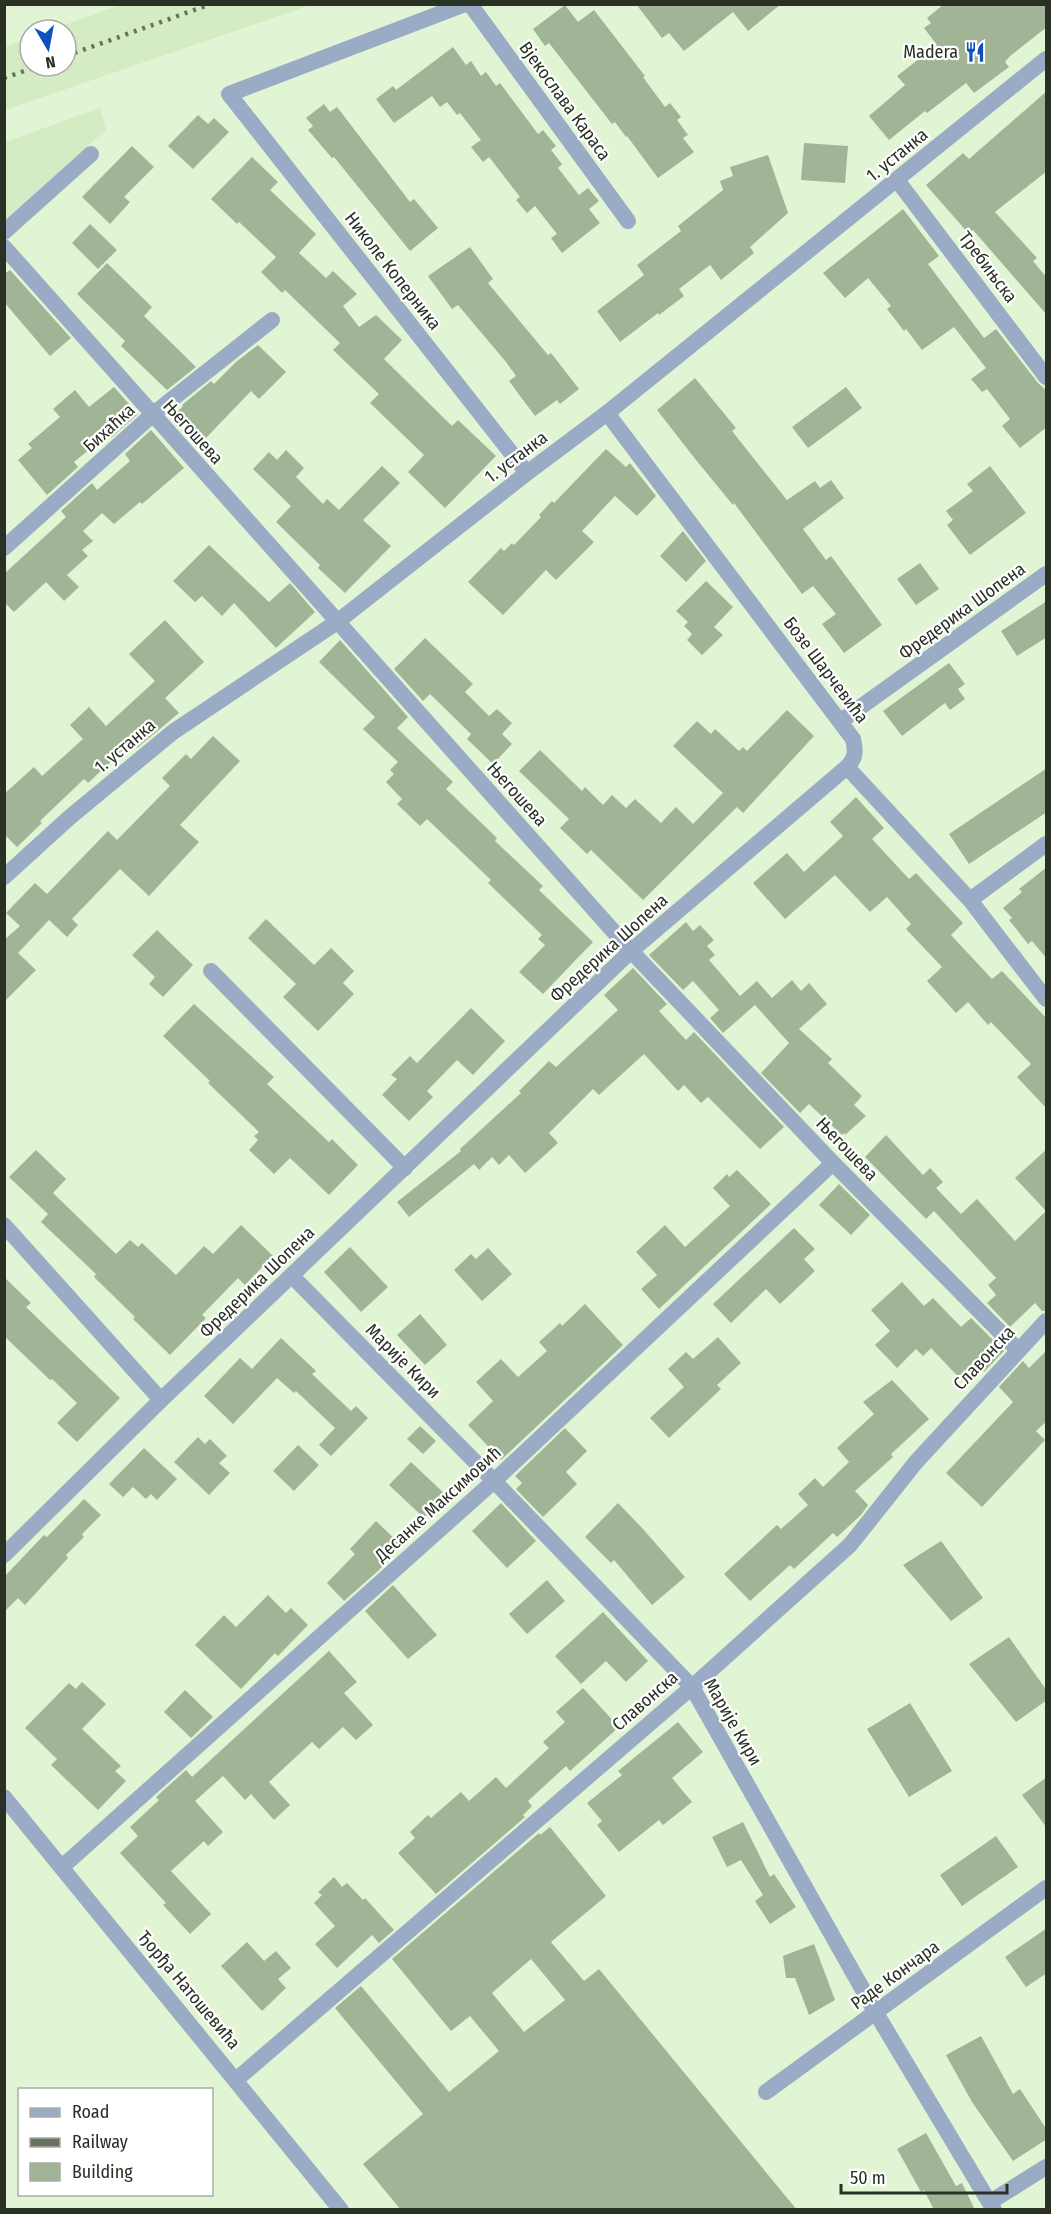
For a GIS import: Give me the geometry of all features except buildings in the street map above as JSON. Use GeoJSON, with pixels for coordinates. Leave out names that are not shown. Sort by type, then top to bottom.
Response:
{"type":"FeatureCollection","features":[{"type":"Feature","properties":{"kind":"street","name":"Николе Коперника"},"geometry":{"type":"LineString","coordinates":[[465,4],[228,94],[527,473]]}},
{"type":"Feature","properties":{"kind":"street","name":"Вјекослава Караса"},"geometry":{"type":"LineString","coordinates":[[470,4],[628,220]]}},
{"type":"Feature","properties":{"kind":"street","name":"1. устанка"},"geometry":{"type":"LineString","coordinates":[[4,877],[70,817],[173,732],[337,622],[607,413],[1047,59]]}},
{"type":"Feature","properties":{"kind":"street"},"geometry":{"type":"LineString","coordinates":[[4,232],[91,154]]}},
{"type":"Feature","properties":{"kind":"street","name":"Требињска"},"geometry":{"type":"LineString","coordinates":[[897,180],[1047,377]]}},
{"type":"Feature","properties":{"kind":"street","name":"Његошева"},"geometry":{"type":"LineString","coordinates":[[4,247],[631,951],[833,1163],[1018,1350]]}},
{"type":"Feature","properties":{"kind":"street","name":"Бихаћка"},"geometry":{"type":"LineString","coordinates":[[4,548],[152,415],[272,320]]}},
{"type":"Feature","properties":{"kind":"street","name":"Бозе Шарчевића"},"geometry":{"type":"LineString","coordinates":[[607,413],[841,721],[853,739],[856,751],[852,762],[847,766]]}},
{"type":"Feature","properties":{"kind":"street","name":"Фредерика Шопена"},"geometry":{"type":"LineString","coordinates":[[841,721],[1047,574]]}},
{"type":"Feature","properties":{"kind":"street"},"geometry":{"type":"LineString","coordinates":[[847,766],[970,900],[1047,999]]}},
{"type":"Feature","properties":{"kind":"street","name":"Фредерика Шопена"},"geometry":{"type":"LineString","coordinates":[[4,1555],[161,1400],[631,951],[847,766]]}},
{"type":"Feature","properties":{"kind":"street"},"geometry":{"type":"LineString","coordinates":[[970,900],[1047,844]]}},
{"type":"Feature","properties":{"kind":"street"},"geometry":{"type":"LineString","coordinates":[[211,971],[405,1168]]}},
{"type":"Feature","properties":{"kind":"street","name":"Десанке Максимовић"},"geometry":{"type":"LineString","coordinates":[[62,1867],[494,1481],[833,1163]]}},
{"type":"Feature","properties":{"kind":"street"},"geometry":{"type":"LineString","coordinates":[[4,1225],[161,1400]]}},
{"type":"Feature","properties":{"kind":"street","name":"Марије Кири"},"geometry":{"type":"LineString","coordinates":[[292,1276],[692,1687],[876,2013],[992,2206]]}},
{"type":"Feature","properties":{"kind":"street","name":"Славонска"},"geometry":{"type":"LineString","coordinates":[[237,2079],[692,1687],[850,1545],[916,1462],[1047,1321]]}},
{"type":"Feature","properties":{"kind":"street","name":"Ђорђа Натошевића"},"geometry":{"type":"LineString","coordinates":[[4,1797],[237,2079],[341,2210]]}},
{"type":"Feature","properties":{"kind":"street","name":"Раде Кончара"},"geometry":{"type":"LineString","coordinates":[[766,2092],[1047,1888]]}},
{"type":"Feature","properties":{"kind":"street"},"geometry":{"type":"LineString","coordinates":[[992,2206],[1047,2167]]}},
{"type":"Feature","properties":{"kind":"shaded area"},"geometry":{"type":"Polygon","coordinates":[[[122,4],[311,4],[5,110],[5,47],[18,42],[18,78],[78,78],[78,20],[122,4]]]}},
{"type":"Feature","properties":{"kind":"shaded area"},"geometry":{"type":"Polygon","coordinates":[[[100,108],[106,130],[5,219],[5,142],[100,108]]]}},
{"type":"Feature","properties":{"kind":"railway"},"geometry":{"type":"LineString","coordinates":[[78,52],[211,4]]}},
{"type":"Feature","properties":{"kind":"railway"},"geometry":{"type":"LineString","coordinates":[[4,78],[18,73]]}},
{"type":"Feature","properties":{"kind":"place","name":"Madera"},"geometry":{"type":"Point","coordinates":[975,52]}}]}
